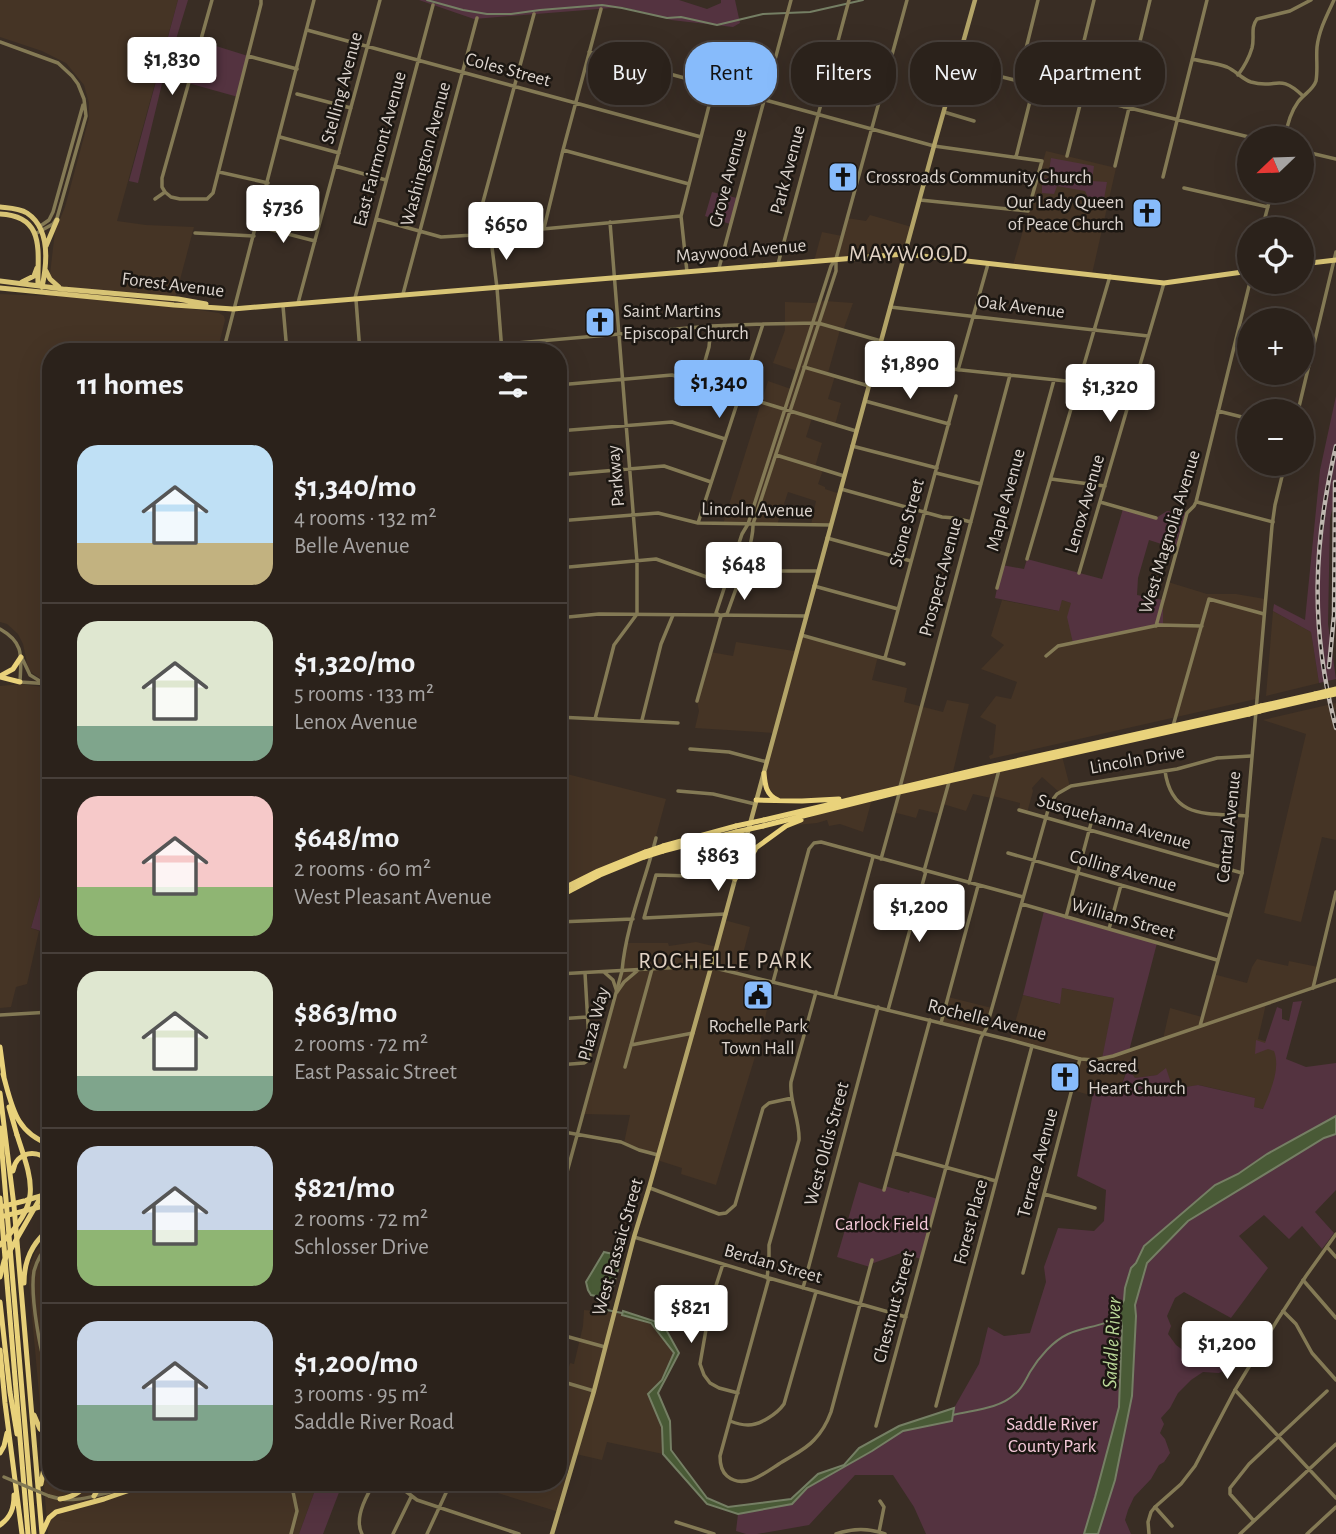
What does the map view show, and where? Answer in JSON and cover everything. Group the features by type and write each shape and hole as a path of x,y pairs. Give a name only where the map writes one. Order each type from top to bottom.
{"highway":[{"path":"0,678 13,669 21,657"},
{"path":"0,678 20,682"},
{"path":"567,888 598,871 645,854 736,829 839,807 900,790 1173,726 1336,692"},
{"path":"764,823 850,800 999,770 1249,711"},
{"path":"764,774 769,795 780,801"},
{"path":"756,802 850,800"},
{"path":"735,879 750,856 786,826 839,807"},
{"path":"744,846 753,850 758,848"},
{"path":"0,1047 9,1108 30,1174 30,1197 22,1218 0,1245"},
{"path":"4,1074 18,1121 31,1135 42,1140"},
{"path":"0,1093 24,1310 42,1534"},
{"path":"0,1128 17,1374 15,1431 20,1441 28,1534"},
{"path":"14,1206 13,1168 25,1154 42,1155"},
{"path":"36,1197 42,1192"},
{"path":"0,1276 9,1252 42,1195"},
{"path":"0,1207 42,1195"},
{"path":"0,1198 17,1374"},
{"path":"0,1217 42,1206"},
{"path":"24,1310 25,1269 35,1244 42,1237"},
{"path":"0,1302 5,1370"},
{"path":"0,1355 14,1405 34,1534"},
{"path":"0,1453 4,1447 14,1405"},
{"path":"32,1408 42,1430"},
{"path":"8,1430 22,1534"},
{"path":"39,1498 42,1473"},
{"path":"0,1525 12,1509 14,1474"},
{"path":"60,1499 79,1491"},
{"path":"94,1496 97,1491"},
{"path":"42,1534 49,1518 57,1512 127,1491"}],"main road":[{"path":"964,42 975,0"},
{"path":"801,635 946,105"},
{"path":"0,207 26,212 46,249"},
{"path":"0,214 19,218 37,231 42,267 54,284 63,289"},
{"path":"39,293 46,249 57,220"},
{"name":"Maywood Avenue","path":"233,309 905,254 1164,283 1237,273"},
{"path":"1314,263 1335,260"},
{"path":"19,283 30,279 42,267"},
{"name":"Forest Avenue","path":"0,281 178,299 233,309"},
{"name":"Forest Avenue","path":"0,288 233,309"},
{"name":"West Passaic Street","path":"567,1483 801,635"},
{"name":"West Passaic Street","path":"552,1534 565,1491"}],"street":[{"path":"212,0 162,178 165,192 175,199 207,199 214,193 261,0"},
{"path":"225,343 314,0"},
{"name":"Stelling Avenue","path":"298,305 380,0"},
{"name":"Grove Avenue","path":"777,52 791,0"},
{"path":"721,616 716,613 725,583 741,534 750,524 816,323 831,266 836,259 907,0"},
{"path":"1028,42 1038,0"},
{"path":"1084,42 1094,0"},
{"path":"1115,166 1150,0"},
{"path":"1163,177 1207,0"},
{"path":"1238,75 1252,49 1253,25 1257,19 1290,10 1311,0"},
{"path":"1288,126 1297,103 1312,89 1315,82 1319,35 1334,0"},
{"name":"Park Avenue","path":"778,264 848,1"},
{"name":"East Fairmont Avenue","path":"359,343 355,300 433,5"},
{"path":"592,42 601,9"},
{"path":"474,235 534,14"},
{"name":"Washington Avenue","path":"402,296 477,18"},
{"name":"Coles Street","path":"307,30 701,137"},
{"path":"0,42 58,63 78,84 83,99 86,116 57,220 37,231"},
{"path":"248,56 297,69"},
{"path":"544,228 588,56"},
{"path":"1193,59 1227,67 1256,83 1284,83 1293,86 1303,96"},
{"path":"297,94 351,108"},
{"path":"37,231 53,212 78,127 83,99"},
{"path":"777,102 934,146 1042,160 1028,211 920,200"},
{"path":"687,272 681,216 710,105"},
{"name":"Grove Avenue","path":"718,269 762,105"},
{"path":"1016,157 1029,105"},
{"path":"1067,156 1080,105"},
{"path":"1119,105 1237,134"},
{"path":"944,112 974,121"},
{"path":"280,137 339,153"},
{"path":"563,150 689,184"},
{"path":"1314,153 1336,159"},
{"path":"335,166 386,180"},
{"path":"219,172 268,183"},
{"path":"1184,188 1268,207"},
{"path":"155,199 165,192"},
{"path":"1265,217 1269,203"},
{"path":"376,219 441,236 681,216"},
{"name":"Parkway","path":"610,222 634,515 637,614"},
{"path":"257,226 315,241"},
{"path":"195,233 254,236"},
{"path":"491,239 501,343"},
{"path":"1301,399 1336,252"},
{"path":"958,370 988,262"},
{"path":"1027,559 1111,276"},
{"name":"Lenox Avenue","path":"1079,573 1164,283"},
{"name":"West Magnolia Avenue","path":"1156,626 1187,513 1196,502 1247,294"},
{"path":"283,306 286,343"},
{"name":"Oak Avenue","path":"890,307 1148,337"},
{"path":"513,343 711,326 816,323 881,341"},
{"path":"698,523 763,324"},
{"path":"698,383 709,347 711,326"},
{"path":"876,361 1133,388"},
{"path":"802,366 869,386"},
{"path":"567,384 672,375 856,431"},
{"name":"Prospect Avenue","path":"881,859 1010,375"},
{"name":"Maple Avenue","path":"997,588 1054,380"},
{"name":"Stone Street","path":"885,658 956,396"},
{"path":"865,401 949,424"},
{"path":"1218,411 1237,416"},
{"path":"567,430 672,422 725,439"},
{"path":"852,446 981,484"},
{"path":"773,454 844,476"},
{"path":"567,474 664,466 712,482"},
{"name":"Central Avenue","path":"1200,1026 1242,873 1273,522 1282,476"},
{"path":"1051,479 1105,486"},
{"path":"841,489 925,513 971,522"},
{"path":"1100,502 1156,518"},
{"path":"1196,502 1273,522"},
{"name":"Lincoln Avenue","path":"567,520 665,514 698,523 831,526"},
{"path":"721,616 727,614 744,564 752,538 750,524"},
{"path":"827,538 911,561"},
{"path":"567,567 656,559 733,586 738,581"},
{"path":"733,560 770,571 818,571"},
{"path":"814,586 898,610"},
{"path":"1173,726 1209,599 1264,614"},
{"path":"567,617 599,614 806,616"},
{"path":"595,719 614,645 637,614"},
{"path":"642,721 662,644 673,615"},
{"path":"696,701 721,616"},
{"path":"1046,656 1058,646 1156,626 1202,626"},
{"path":"0,629 15,639 19,647 20,682 42,684"},
{"path":"801,635 904,664"},
{"path":"21,657 30,675 42,681"},
{"path":"567,717 678,723"},
{"path":"690,749 729,752 767,762"},
{"name":"Lincoln Drive","path":"1022,904 1048,807 1053,798 1066,788 1165,771 1217,758 1251,756"},
{"path":"969,883 999,770"},
{"path":"1165,771 1169,790 1175,800 1184,807 1196,811 1247,816"},
{"path":"888,1010 949,781"},
{"path":"678,791 756,802"},
{"name":"Susquehanna Avenue","path":"1019,810 1242,873"},
{"path":"1066,917 1094,812"},
{"name":"Plaza Way","path":"567,1172 617,992 632,919 656,838"},
{"path":"773,982 809,849 814,843 821,842 1024,897"},
{"name":"Colling Avenue","path":"1008,853 1230,916"},
{"path":"835,996 873,857"},
{"path":"726,914 644,918 656,875 735,879"},
{"path":"1109,929 1121,885"},
{"path":"941,1023 978,886"},
{"path":"1313,988 1336,892"},
{"name":"William Street","path":"1022,904 1217,960"},
{"name":"Chestnut Street","path":"876,1426 1022,904"},
{"path":"567,922 632,919"},
{"name":"Rochelle Avenue","path":"567,974 711,967 1080,1059 1102,1059 1336,980"},
{"path":"625,1067 652,969"},
{"path":"617,992 627,978 640,970"},
{"path":"604,972 613,980 617,992"},
{"path":"567,1064 588,1062 590,1056 585,973"},
{"path":"816,992 791,1082 799,1140 769,1245 768,1278 720,1456 727,1476 739,1482 753,1479 806,1447 823,1428 831,1412 872,1260"},
{"name":"West Oldis Street","path":"803,1288 878,1007"},
{"path":"0,1015 42,1012"},
{"path":"567,1018 587,1017"},
{"path":"884,1190 930,1020"},
{"path":"631,1045 693,1033"},
{"name":"Forest Place","path":"936,1406 1032,1046"},
{"name":"Terrace Avenue","path":"1023,1273 1080,1059"},
{"path":"649,1188 719,1214 730,1211 763,1108 769,1103 792,1098"},
{"path":"567,1133 621,1142 658,1156"},
{"path":"894,1153 996,1181"},
{"path":"1044,1194 1096,1208"},
{"path":"1149,1534 1149,1517 1155,1507 1189,1475 1283,1311 1336,1234"},
{"name":"Berdan Street","path":"634,1237 906,1317"},
{"path":"1327,1247 1336,1257"},
{"path":"42,1253 34,1279 42,1351"},
{"path":"723,1264 711,1301 700,1364 710,1383 738,1393"},
{"path":"1303,1280 1336,1318"},
{"path":"730,1421 752,1425 776,1413 784,1404 816,1292"},
{"path":"1283,1311 1296,1324 1312,1353 1336,1380"},
{"path":"1197,1328 1257,1354"},
{"path":"567,1336 605,1347"},
{"path":"567,1383 594,1391"},
{"path":"1236,1390 1336,1498"},
{"path":"1254,1521 1230,1494 1230,1489 1249,1464 1327,1391"},
{"path":"1240,1534 1336,1444"},
{"path":"2,1476 60,1499 74,1500 113,1491"},
{"path":"291,1534 298,1511 292,1491"},
{"path":"360,1534 359,1518 370,1491"},
{"path":"405,1491 411,1497 519,1534"},
{"path":"427,1534 447,1491"},
{"path":"393,1534 411,1497"},
{"path":"879,1532 884,1507 880,1501"},
{"path":"1155,1507 1172,1526"},
{"path":"1307,1534 1336,1507"},
{"path":"676,1522 714,1534"},
{"path":"836,1534 858,1529 885,1534"}],"shaded area":[{"path":"0,0 178,0 117,221 194,227 173,306 219,313 225,320 219,343 42,343 42,678 28,668 18,634 7,624 0,622 0,294 45,296 55,231 65,207 89,118 89,103 84,85 66,63 42,51 0,37"},
{"path":"1046,151 1116,168 1092,274 1013,265"},
{"path":"870,215 912,227 904,254 814,261 822,232 842,236 847,218 866,221"},
{"path":"785,302 853,303 843,331 840,330 828,373 835,376 828,399 841,403 835,425 812,418 806,437 822,443 815,467 823,470 818,484 840,494 831,525 811,525 816,501 788,492 777,525 723,524 768,381 791,389 797,371 773,363 785,330"},
{"path":"1168,582 1207,594 1236,594 1265,599 1256,699 990,759 996,725 980,717 996,696 1011,699 1017,682 981,669 1004,645 991,636 1002,600 1058,611 1062,600 1071,603 1163,600"},
{"path":"1273,611 1311,632 1319,683 1266,696"},
{"path":"801,635 878,656 872,680 907,688 904,702 943,712 947,700 969,704 953,772 850,798 781,801 770,795 764,773 775,733 695,728 699,711 697,701 710,652 733,656 736,642 794,651"},
{"path":"21,684 42,687 42,889 31,928 39,931 27,984 16,987 11,1007 0,1008 0,686"},
{"path":"1336,703 1336,709 1332,711 1336,725 1336,840 1322,837 1301,922 1264,913 1306,734 1263,720"},
{"path":"1062,756 1070,787 1059,792 1042,777 1032,788 1027,813 1019,810 1020,803 973,794 966,811 943,804 940,814 919,809 916,818 893,812 899,792"},
{"path":"567,774 666,799 653,847 567,884"},
{"path":"872,799 863,832 840,824 829,826 827,820 786,826 839,807"},
{"path":"724,920 750,927 738,973 773,982 761,1037 716,1185 681,1174 682,1168 657,1160 658,1156 624,1143 630,1115 583,1114 622,971 627,943 668,943 669,946 696,942 717,947"},
{"path":"1257,959 1288,966 1289,961 1318,967 1313,988 1266,1004 1258,1039 1288,1048 1284,1066 1264,1109 1253,1107 1255,1098 1199,1085 1173,1089 1157,1075 1135,1078 1127,1069 1117,1097 1094,1093 1093,1096 1072,1090 1080,1059 1010,1040 1023,995 1059,1004 1062,988 1114,998 1103,1058 1163,1039 1170,1008 1202,1017 1213,974 1247,983"},
{"path":"948,997 992,1008 984,1033 941,1023"},
{"path":"1336,1116 1336,1134 1324,1138 1188,1221 1147,1263 1135,1305 1132,1396 1115,1480 1098,1534 1084,1534 1119,1407 1122,1326 1119,1310 1131,1268 1144,1246 1215,1185"},
{"path":"42,1244 42,1462 41,1416 29,1283 30,1266 35,1252"},
{"path":"604,1252 622,1256 610,1297 607,1298 591,1295 586,1282"},
{"path":"584,1310 614,1311 651,1323 674,1353 662,1380 648,1394 662,1427 663,1454 607,1442 602,1460 576,1454 567,1485 567,1374 570,1363 574,1364"},
{"path":"623,1311 663,1324 679,1353 658,1393 670,1421 671,1450 707,1498 728,1507 791,1499 818,1474 844,1465 859,1448 899,1426 954,1408 952,1421 903,1431 807,1488 792,1504 738,1514 707,1504 663,1454 662,1427 648,1394 662,1380 674,1353 651,1323 622,1315"},
{"path":"44,1491 315,1491 299,1534 48,1534"},
{"path":"491,1491 565,1491 559,1512"}],"green space":[{"path":"178,0 188,0 173,49 178,55 166,67 138,183 129,181"},
{"path":"419,0 679,0 707,9 721,3 721,0 735,0 740,23 733,27 671,20 623,7 474,19"},
{"path":"200,41 248,56 238,97 188,83"},
{"path":"1051,158 1094,166 1092,181 1107,182 1104,199 1088,197 1085,191 1057,186 1054,194 1042,193 1042,178 1048,178"},
{"path":"712,192 737,198 730,224 705,216"},
{"path":"1336,396 1336,493 1330,519 1328,624 1336,679 1319,683 1311,632 1273,611 1274,604 1305,620 1320,470"},
{"path":"1123,509 1156,518 1167,511 1187,513 1177,549 1149,540 1138,578 1137,595 1163,600 1163,625 1073,643 1067,617 1071,603 1062,600 1059,611 995,598 1002,565 1024,569 1027,559 1102,579"},
{"path":"42,889 42,931 31,928"},
{"path":"1044,911 1157,943 1129,1051 1102,1059 1114,998 1062,988 1060,1004 1023,995"},
{"name":"Saddle River County Park","path":"1302,1001 1286,1059 1306,1067 1336,1063 1336,1190 1315,1212 1334,1233 1322,1249 1302,1226 1289,1239 1264,1215 1239,1236 1268,1268 1231,1318 1184,1292 1175,1298 1167,1316 1171,1326 1168,1334 1176,1345 1202,1364 1221,1362 1226,1369 1219,1373 1203,1372 1191,1380 1178,1393 1161,1418 1164,1424 1160,1433 1170,1453 1134,1497 1125,1520 1131,1534 926,1534 914,1507 893,1475 855,1475 809,1525 757,1534 736,1531 738,1514 792,1504 807,1488 903,1431 951,1421 954,1408 979,1364 988,1327 1004,1336 1030,1333 1046,1282 1044,1267 1058,1228 1094,1231 1104,1221 1106,1190 1077,1176 1093,1093 1117,1097 1128,1068 1135,1078 1157,1075 1166,1068 1173,1089 1198,1085 1255,1098 1254,1107 1263,1109 1274,1080 1276,1058 1274,1051 1268,1049 1255,1054 1256,1040 1265,1043 1277,1007 1282,1009 1282,1019 1289,1021 1293,1002"},
{"name":"Carlock Field","path":"859,1182 884,1190 885,1186 938,1199 921,1259 901,1253 871,1264 870,1267 837,1257"},
{"path":"315,1491 340,1491 323,1534 299,1534"}],"waterway":[{"path":"427,0 487,14 602,5 717,25 763,14 810,12 863,0"},
{"path":"602,1309 622,1313"},
{"name":"Saddle River","path":"953,1415 994,1406 1009,1399 1057,1341 1074,1331 1108,1322 1119,1315"}],"railway":[{"path":"1336,446 1323,518 1318,587 1322,656 1336,728"},
{"path":"1329,667 1334,615 1335,482"}],"place":[{"name":"Crossroads Community Church","path":"843,177"},
{"name":"Our Lady Queen of Peace Church","path":"1147,213"},
{"name":"Saint Martins Episcopal Church","path":"600,322"},
{"name":"Rochelle Park Town Hall","path":"758,995"},
{"name":"Sacred Heart Church","path":"1065,1077"}],"district":[{"name":"MAYWOOD","path":"909,254"},
{"name":"ROCHELLE PARK","path":"726,961"}]}
